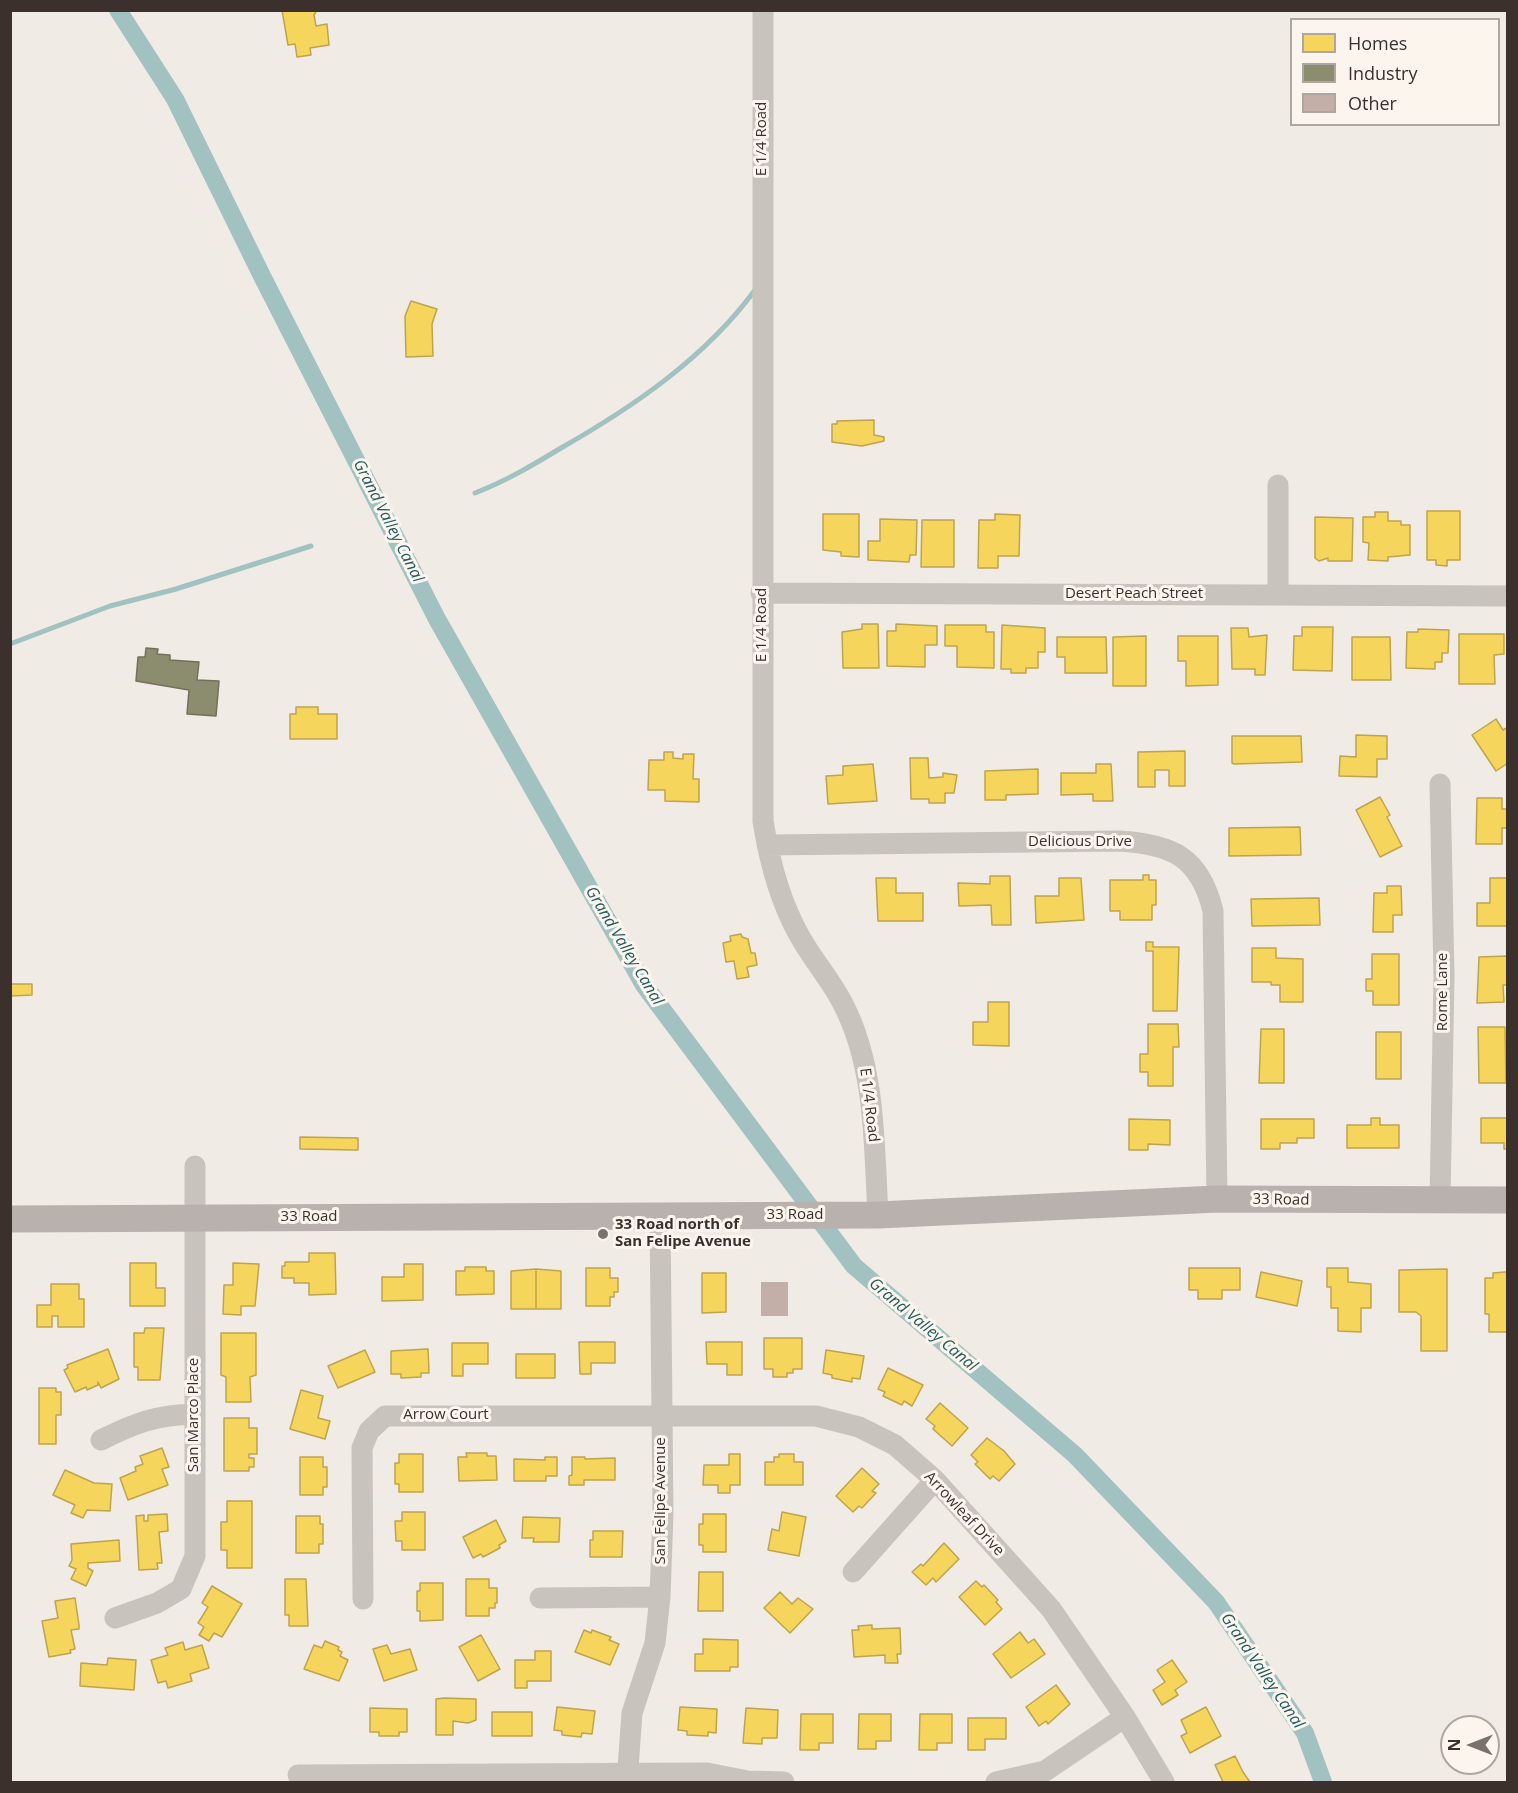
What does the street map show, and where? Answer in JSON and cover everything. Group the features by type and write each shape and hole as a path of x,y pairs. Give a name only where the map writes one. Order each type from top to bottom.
{"main road":[{"name":"33 Road","path":"10,1219 195,1216 878,1215 1069,1204 1217,1199 1508,1200"}],"street":[{"name":"E 1/4 Road","path":"763,10 763,821 766,845 798,934 844,1005 862,1052 873,1124 878,1215"},
{"path":"1278,485 1278,595"},
{"name":"Desert Peach Street","path":"762,593 1508,596"},
{"name":"Rome Lane","path":"1440,784 1444,975 1440,1201"},
{"name":"Delicious Drive","path":"766,845 1119,841 1161,846 1181,856 1194,867 1203,880 1213,911 1217,1199"},
{"name":"San Marco Place","path":"115,1618 157,1603 181,1588 195,1556 195,1166"},
{"name":"San Felipe Avenue","path":"627,1777 632,1713 655,1643 660,1598 662,1416 660,1216"},
{"path":"101,1440 142,1420 169,1414 194,1414"},
{"name":"Arrow Court","path":"363,1599 362,1448 369,1431 385,1416 662,1416"},
{"name":"Arrowleaf Drive","path":"662,1416 816,1416 859,1427 895,1445 934,1480 1051,1609 1125,1717 1164,1782"},
{"path":"854,1572 934,1480"},
{"path":"540,1598 660,1598"},
{"path":"996,1782 1045,1771 1125,1717"},
{"path":"298,1775 627,1777 707,1773 748,1781 784,1782"}],"building: Homes":[{"path":"282,10 317,10 314,15 316,26 327,24 329,45 310,48 311,55 297,57 295,44 288,45"},
{"path":"411,301 437,309 432,324 433,356 406,357 405,316"},
{"path":"874,420 874,435 884,437 884,441 862,446 832,442 832,424 837,424 837,421"},
{"path":"1427,511 1460,511 1460,560 1447,560 1447,566 1436,565 1436,560 1427,560"},
{"path":"1375,512 1388,512 1388,521 1401,521 1401,525 1410,525 1410,555 1388,557 1388,561 1368,560 1369,543 1363,542 1363,517 1375,517"},
{"path":"823,514 859,514 859,557 841,556 841,552 823,550"},
{"path":"995,514 1020,515 1019,556 998,556 998,568 978,568 979,520 995,520"},
{"path":"1315,517 1353,518 1352,561 1328,561 1328,558 1319,561 1315,558"},
{"path":"880,519 917,520 916,555 910,555 909,562 868,560 868,541 880,541"},
{"path":"922,520 954,520 954,567 921,567"},
{"path":"862,624 878,624 879,668 843,668 842,632 862,629"},
{"path":"896,624 937,626 937,645 925,645 925,667 887,666 887,631 896,631"},
{"path":"945,625 986,625 986,632 994,632 994,668 957,667 957,646 945,646"},
{"path":"1002,625 1045,628 1045,652 1038,652 1038,668 1026,668 1026,673 1011,673 1011,669 1001,669"},
{"path":"1302,627 1333,627 1332,671 1293,670 1294,636 1302,636"},
{"path":"1231,628 1248,628 1249,637 1267,635 1265,675 1255,675 1255,669 1232,669"},
{"path":"1418,629 1449,630 1448,653 1442,653 1442,662 1435,662 1435,669 1406,668 1407,632 1418,632"},
{"path":"1459,634 1504,634 1504,654 1494,655 1495,684 1459,684"},
{"path":"1146,636 1146,686 1113,686 1113,637"},
{"path":"1178,636 1218,636 1218,685 1186,686 1186,661 1178,661"},
{"path":"1057,637 1106,637 1107,673 1065,673 1065,657 1057,657"},
{"path":"1352,637 1390,637 1391,680 1352,680"},
{"path":"296,707 318,707 318,714 337,714 337,739 290,739 290,714 296,714"},
{"path":"1496,719 1503,730 1508,727 1508,763 1496,771 1472,735"},
{"path":"1356,735 1387,736 1387,759 1377,759 1377,777 1339,776 1340,756 1356,757"},
{"path":"1232,736 1301,736 1302,762 1234,764 1232,763"},
{"path":"1185,751 1185,786 1169,786 1169,770 1155,770 1155,787 1138,787 1138,752"},
{"path":"664,752 673,752 673,758 683,759 683,754 694,754 693,779 699,779 699,802 665,801 665,790 648,790 649,760 664,760"},
{"path":"910,758 928,758 929,778 943,777 943,773 957,775 954,793 945,793 945,803 929,803 929,799 911,799"},
{"path":"873,764 877,801 828,804 826,776 843,775 843,766"},
{"path":"1096,764 1111,764 1113,801 1093,801 1093,794 1061,795 1061,773 1096,773"},
{"path":"1038,769 1038,794 1006,795 1006,800 985,800 985,771"},
{"path":"1380,797 1390,815 1387,817 1402,846 1380,857 1356,810"},
{"path":"1477,798 1502,798 1502,809 1508,809 1508,828 1502,828 1502,844 1476,844"},
{"path":"1300,827 1301,855 1229,856 1229,828"},
{"path":"1143,875 1149,875 1149,880 1156,880 1156,905 1152,905 1152,920 1120,920 1120,911 1110,911 1110,880 1143,880"},
{"path":"990,876 1010,876 1011,925 992,925 991,905 959,906 958,883 990,884"},
{"path":"876,878 896,878 896,893 923,893 923,921 878,921"},
{"path":"1059,878 1081,878 1084,920 1036,923 1035,896 1059,896"},
{"path":"1490,878 1508,878 1508,926 1477,926 1477,903 1490,903"},
{"path":"1387,886 1401,886 1402,915 1393,915 1393,932 1373,932 1374,893 1387,893"},
{"path":"1319,898 1320,925 1252,926 1251,899"},
{"path":"741,934 742,937 748,939 751,953 755,953 757,965 747,967 749,977 737,979 734,961 726,962 723,943 731,941 730,936"},
{"path":"1146,942 1153,942 1153,947 1179,947 1177,1011 1153,1011 1153,951 1146,951"},
{"path":"1252,948 1276,948 1276,958 1303,959 1303,1002 1280,1002 1280,985 1271,985 1271,982 1252,982"},
{"path":"1372,954 1399,954 1399,1005 1373,1005 1373,991 1366,991 1366,979 1372,979"},
{"path":"1508,956 1508,985 1503,985 1504,1002 1477,1003 1479,957"},
{"path":"10,984 32,984 32,995 10,996"},
{"path":"988,1002 1009,1002 1009,1046 973,1045 973,1022 988,1022"},
{"path":"1148,1024 1178,1024 1179,1047 1173,1047 1173,1086 1148,1086 1148,1072 1140,1072 1140,1054 1148,1054"},
{"path":"1478,1027 1505,1027 1506,1083 1479,1083"},
{"path":"1261,1029 1284,1029 1284,1083 1259,1083"},
{"path":"1376,1032 1401,1032 1401,1079 1376,1079"},
{"path":"1371,1118 1380,1118 1380,1125 1399,1125 1399,1148 1347,1148 1347,1125 1371,1125"},
{"path":"1481,1118 1508,1118 1508,1149 1504,1149 1504,1143 1481,1143"},
{"path":"1129,1119 1170,1120 1170,1145 1148,1144 1148,1150 1129,1150"},
{"path":"1261,1119 1314,1119 1314,1138 1297,1138 1297,1143 1280,1143 1280,1149 1261,1149"},
{"path":"300,1137 358,1138 358,1150 300,1149"},
{"path":"309,1253 335,1253 336,1294 309,1295 309,1283 294,1283 294,1278 282,1278 282,1266 285,1266 285,1262 309,1262"},
{"path":"130,1263 156,1263 156,1288 165,1288 165,1306 130,1306"},
{"path":"233,1263 259,1264 255,1306 241,1306 241,1315 223,1314 224,1285 233,1285"},
{"path":"404,1264 423,1264 423,1300 382,1301 382,1277 404,1277"},
{"path":"465,1267 486,1267 486,1271 494,1271 494,1294 456,1295 456,1271 465,1271"},
{"path":"586,1268 610,1268 610,1278 618,1278 618,1292 614,1292 614,1297 610,1297 610,1306 586,1306"},
{"path":"1189,1268 1240,1268 1240,1290 1222,1290 1222,1299 1198,1299 1198,1290 1189,1290"},
{"path":"1327,1268 1348,1268 1348,1282 1371,1284 1371,1308 1361,1308 1361,1332 1338,1331 1338,1308 1331,1308 1331,1287 1327,1287"},
{"path":"536,1269 536,1309 511,1309 511,1271"},
{"path":"536,1269 561,1271 561,1309 536,1309"},
{"path":"1447,1269 1447,1351 1421,1351 1421,1316 1416,1312 1399,1312 1399,1270"},
{"path":"1261,1272 1302,1281 1297,1306 1256,1297"},
{"path":"1508,1272 1508,1332 1489,1332 1489,1314 1485,1314 1485,1278 1493,1278 1493,1273"},
{"path":"702,1273 726,1273 726,1312 702,1313"},
{"path":"51,1284 79,1284 79,1299 84,1299 84,1327 58,1327 58,1316 52,1316 52,1327 37,1327 37,1305 51,1305"},
{"path":"145,1328 164,1328 160,1380 138,1380 138,1367 134,1367 134,1333 144,1333"},
{"path":"221,1333 256,1333 256,1375 250,1377 251,1402 226,1402 226,1377 221,1375"},
{"path":"764,1338 802,1338 802,1369 793,1369 793,1373 787,1373 787,1377 773,1377 773,1369 764,1369"},
{"path":"579,1342 615,1342 615,1363 591,1363 591,1374 580,1374"},
{"path":"706,1342 742,1342 742,1375 727,1375 727,1364 707,1364"},
{"path":"452,1343 488,1343 488,1364 463,1364 463,1376 452,1376"},
{"path":"108,1349 119,1379 101,1388 98,1382 98,1385 87,1390 86,1387 75,1392 64,1370 68,1368 67,1365"},
{"path":"428,1349 429,1373 421,1373 421,1377 401,1378 401,1374 391,1374 391,1351"},
{"path":"365,1350 375,1372 338,1388 328,1366"},
{"path":"826,1350 864,1356 860,1379 852,1378 852,1382 832,1378 832,1375 823,1373"},
{"path":"516,1354 555,1354 555,1378 516,1378"},
{"path":"888,1368 923,1385 912,1406 904,1401 902,1405 883,1396 885,1392 878,1389"},
{"path":"39,1388 56,1388 56,1392 61,1392 61,1415 56,1415 56,1444 39,1444"},
{"path":"301,1390 323,1396 318,1418 330,1421 325,1439 290,1429"},
{"path":"940,1403 968,1428 952,1446 933,1429 935,1426 926,1419"},
{"path":"224,1418 249,1418 249,1428 257,1428 257,1454 249,1454 249,1458 254,1458 254,1467 249,1467 249,1471 224,1471"},
{"path":"987,1438 1004,1451 1015,1464 999,1481 993,1476 990,1479 975,1464 978,1462 971,1455"},
{"path":"162,1448 169,1467 162,1469 168,1485 128,1500 120,1478 136,1471 135,1467 143,1464 140,1456"},
{"path":"466,1453 487,1453 487,1456 496,1456 497,1480 459,1481 458,1457 467,1457"},
{"path":"399,1454 423,1454 423,1492 399,1492 399,1484 395,1484 395,1463 399,1463"},
{"path":"729,1454 740,1454 740,1485 730,1485 730,1493 718,1493 718,1485 703,1485 704,1465 729,1465"},
{"path":"779,1454 794,1454 794,1462 803,1462 803,1485 765,1485 765,1462 774,1462 774,1457 779,1457"},
{"path":"300,1457 323,1457 323,1467 327,1467 327,1487 323,1487 323,1495 300,1495"},
{"path":"545,1457 557,1457 557,1476 546,1476 546,1481 514,1481 514,1459 545,1460"},
{"path":"572,1457 615,1458 615,1480 584,1480 584,1485 569,1485 569,1476 572,1475"},
{"path":"862,1468 879,1484 872,1491 876,1493 862,1508 859,1506 853,1512 836,1496"},
{"path":"65,1470 94,1483 112,1484 110,1511 87,1510 83,1518 71,1513 75,1505 53,1495"},
{"path":"227,1501 252,1501 252,1568 227,1568 227,1550 221,1550 221,1522 227,1522"},
{"path":"402,1512 425,1512 425,1550 402,1550 402,1541 396,1541 395,1521 402,1521"},
{"path":"782,1512 806,1517 799,1556 768,1550 772,1529 779,1531"},
{"path":"167,1514 168,1531 159,1532 162,1563 157,1563 158,1569 139,1570 136,1516 144,1515 144,1521 148,1521 148,1515"},
{"path":"703,1514 726,1514 726,1552 703,1552 703,1545 699,1545 699,1524 703,1524"},
{"path":"296,1516 320,1516 320,1524 323,1524 323,1544 319,1544 319,1553 296,1553"},
{"path":"523,1517 560,1518 559,1542 533,1542 534,1538 522,1538"},
{"path":"496,1520 506,1541 499,1545 500,1548 483,1557 481,1554 473,1558 463,1537"},
{"path":"593,1531 623,1531 622,1557 590,1557 590,1540 593,1540"},
{"path":"119,1540 120,1561 88,1563 88,1568 93,1571 86,1586 71,1579 76,1569 69,1566 72,1560 71,1544"},
{"path":"944,1543 959,1559 936,1582 933,1578 926,1585 912,1572 921,1564 923,1566"},
{"path":"699,1572 723,1572 723,1611 698,1611"},
{"path":"285,1579 306,1579 308,1626 289,1626 289,1615 285,1615"},
{"path":"466,1579 489,1579 489,1588 497,1588 497,1603 495,1603 495,1608 489,1608 489,1616 466,1616"},
{"path":"976,1581 982,1587 984,1585 998,1600 996,1602 1002,1609 985,1625 959,1597"},
{"path":"420,1583 443,1583 443,1620 420,1621 420,1611 417,1611 417,1591 420,1591"},
{"path":"212,1586 242,1604 222,1637 214,1633 209,1641 199,1635 204,1627 198,1623 208,1607 202,1603"},
{"path":"780,1592 792,1604 798,1598 813,1609 790,1633 764,1608"},
{"path":"75,1598 79,1629 71,1630 75,1649 70,1650 71,1653 49,1657 42,1621 58,1618 55,1601"},
{"path":"872,1625 872,1629 900,1628 901,1654 897,1654 898,1663 885,1663 885,1655 854,1657 852,1630 859,1630 858,1626"},
{"path":"584,1630 591,1633 592,1630 611,1637 609,1640 619,1644 610,1665 575,1652"},
{"path":"1020,1632 1028,1643 1034,1639 1045,1654 1011,1678 993,1654"},
{"path":"481,1635 500,1669 478,1681 459,1647"},
{"path":"703,1639 738,1640 738,1667 730,1667 730,1671 695,1671 695,1654 703,1654"},
{"path":"325,1641 339,1647 338,1650 342,1652 340,1656 348,1660 339,1681 304,1669 314,1645 322,1648"},
{"path":"183,1642 185,1650 202,1645 209,1668 190,1674 192,1681 168,1688 166,1681 158,1683 151,1660 168,1655 165,1648"},
{"path":"387,1645 391,1654 410,1649 417,1670 384,1681 373,1649"},
{"path":"535,1651 551,1651 551,1681 527,1681 527,1688 515,1688 515,1660 535,1660"},
{"path":"108,1658 136,1660 134,1690 80,1686 81,1663 107,1665"},
{"path":"1172,1660 1187,1682 1175,1690 1178,1695 1162,1705 1153,1690 1165,1682 1157,1670"},
{"path":"1056,1685 1070,1704 1048,1724 1046,1721 1039,1726 1026,1707"},
{"path":"436,1699 476,1699 476,1720 468,1723 453,1721 453,1735 436,1735"},
{"path":"557,1707 595,1711 592,1734 582,1733 581,1737 562,1735 562,1731 554,1730"},
{"path":"680,1707 717,1709 716,1733 708,1732 708,1736 687,1735 687,1731 678,1730"},
{"path":"1206,1707 1221,1736 1190,1753 1181,1736 1187,1733 1181,1720"},
{"path":"370,1708 407,1709 407,1732 399,1732 399,1736 379,1736 379,1732 370,1732"},
{"path":"746,1708 778,1710 777,1738 762,1738 762,1744 743,1743"},
{"path":"492,1712 532,1712 532,1736 492,1736"},
{"path":"801,1714 833,1714 833,1743 819,1743 819,1750 800,1750"},
{"path":"859,1714 891,1714 891,1741 876,1741 876,1749 858,1749"},
{"path":"920,1714 952,1714 952,1743 937,1743 937,1750 919,1750"},
{"path":"968,1718 1006,1718 1006,1739 985,1739 985,1750 968,1750"},
{"path":"1235,1756 1250,1782 1223,1782 1215,1765"}],"building: Industry":[{"path":"146,648 158,649 157,654 170,655 170,660 199,662 197,680 219,681 216,716 187,714 189,690 136,681 138,657 145,657"}],"building: Other":[{"path":"761,1282 788,1282 788,1316 761,1316"}],"waterway":[{"name":"Grand Valley Canal","path":"118,10 175,99 263,278 437,619 644,985 854,1266 1075,1455 1216,1602 1305,1733 1323,1782"},
{"path":"475,493 530,467 641,398 714,338 755,290"},
{"path":"10,644 110,606 176,589 311,546"}],"place":[{"name":"33 Road north of San Felipe Avenue","path":"603,1234"}]}
